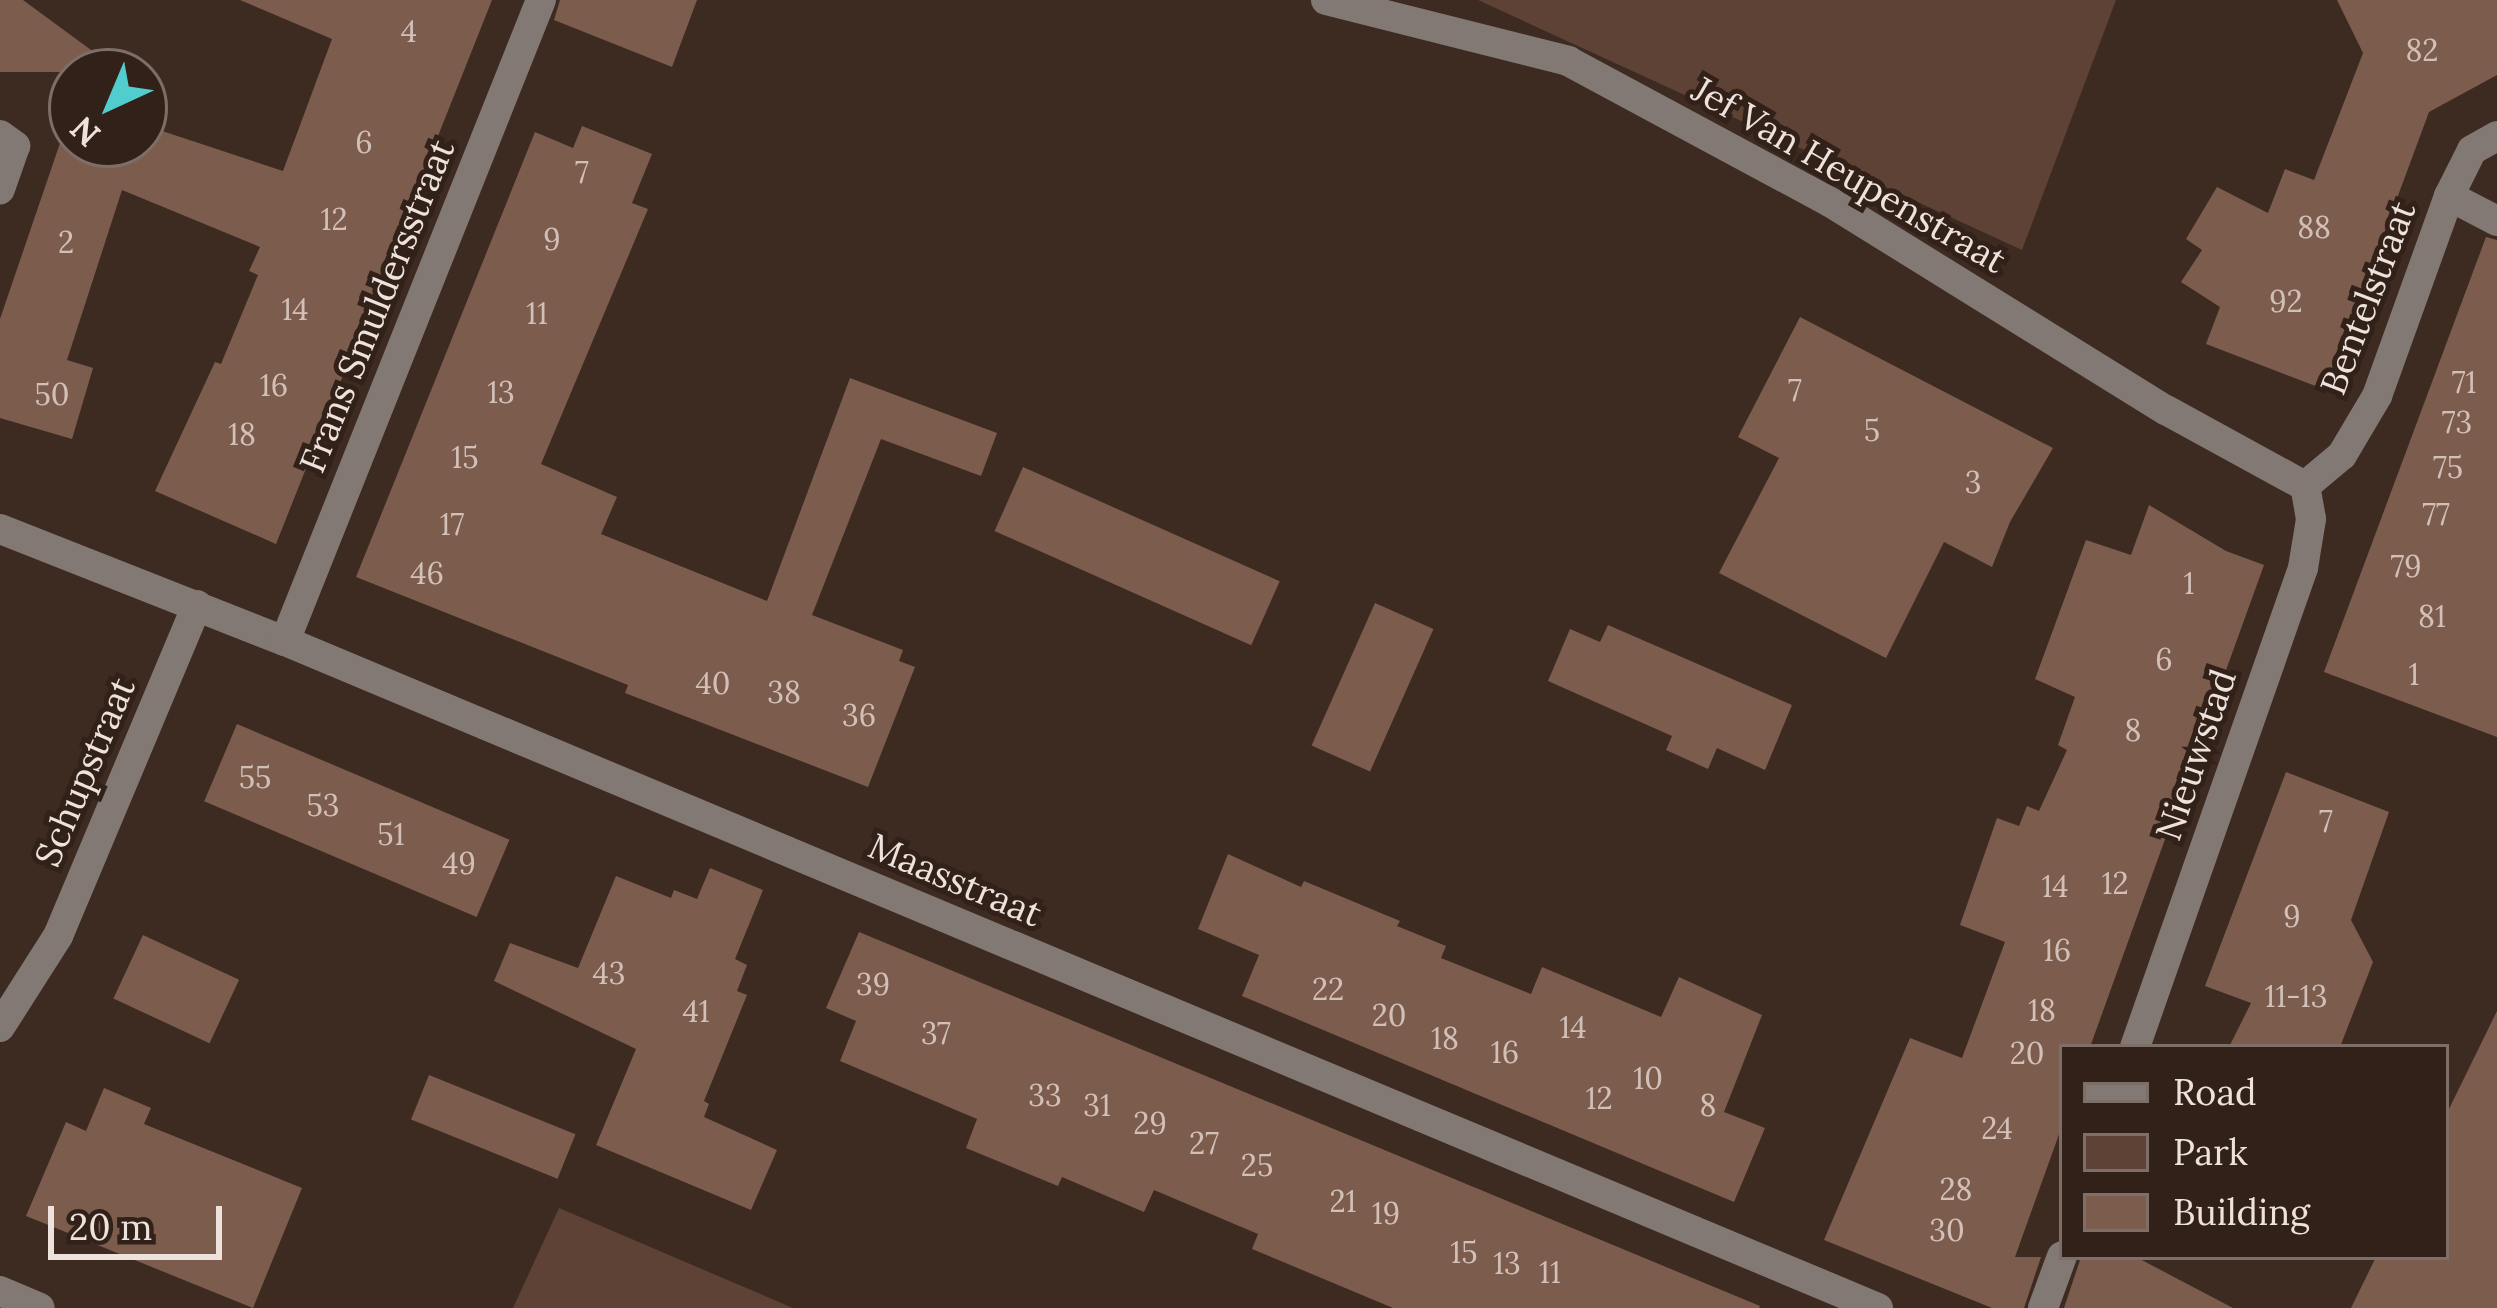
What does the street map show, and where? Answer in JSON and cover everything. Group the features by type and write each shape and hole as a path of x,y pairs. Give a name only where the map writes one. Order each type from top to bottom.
{"street":[{"name":"Frans Smuldersstraat","path":"285,641 541,0"},
{"name":"Jef Van Heupenstraat","path":"1326,0 1568,61 1830,202 2166,410 2305,486"},
{"path":"0,135 15,146 0,189"},
{"name":"Bentelstraat","path":"2305,486 2342,454 2377,396 2449,196 2472,150 2497,136"},
{"path":"2449,196 2497,221"},
{"name":"Nieuwstad","path":"2136,1044 2303,568 2311,519 2305,486"},
{"name":"Maasstraat","path":"0,529 285,641 1878,1308"},
{"name":"Schupstraat","path":"0,1027 58,936 197,605"},
{"path":"2043,1308 2061,1260"},
{"path":"0,1291 40,1308"}],"green space":[{"path":"1478,0 2116,0 2022,250"},
{"path":"559,1208 793,1308 513,1308"}],"building":[{"path":"0,0 23,0 88,48 48,48 48,72 0,72"},
{"path":"240,0 492,0 276,544 155,491 215,362 221,364 258,275 249,271 260,247 122,190 67,360 93,368 72,439 0,418 0,319 52,168 168,168 168,133 283,171 332,39"},
{"path":"560,0 697,0 672,67 554,20"},
{"path":"2337,0 2497,0 2497,75 2429,112 2326,390 2206,344 2220,307 2181,282 2202,250 2186,239 2217,187 2268,213 2285,169 2314,180 2363,53"},
{"path":"582,126 652,154 632,203 648,209 541,464 617,497 601,534 767,601 850,378 997,433 981,476 881,439 812,615 903,650 899,661 915,667 868,787 625,693 628,685 356,577 535,132 573,148"},
{"path":"2486,237 2497,240 2497,737 2324,672"},
{"path":"1800,317 2053,448 2010,522 1992,567 1944,542 1886,658 1719,573 1779,458 1738,437"},
{"path":"1023,467 1280,581 1251,645 995,531"},
{"path":"2149,505 2226,551 2264,565 2091,1044 2059,1044 2059,1134 2015,1257 2041,1257 2024,1308 1992,1308 1824,1240 1910,1038 1962,1058 2005,942 1960,925 1997,818 2019,826 2027,806 2039,811 2067,750 2058,745 2075,697 2035,679 2086,540 2131,555"},
{"path":"1375,603 1433,629 1370,772 1312,746"},
{"path":"1608,625 1792,705 1765,770 1717,748 1708,769 1666,750 1672,736 1548,681 1570,629 1600,642"},
{"path":"237,724 509,840 477,917 204,801"},
{"path":"2286,772 2389,812 2351,920 2373,962 2341,1044 2230,1044 2251,1003 2205,986"},
{"path":"1228,854 1301,887 1304,881 1400,921 1397,926 1446,946 1441,958 1531,994 1542,967 1661,1017 1679,977 1762,1015 1724,1112 1765,1128 1734,1202 1242,996 1259,955 1198,929"},
{"path":"710,868 763,890 735,959 747,965 737,991 747,995 704,1101 709,1104 704,1117 777,1150 751,1210 596,1145 636,1049 494,981 510,943 578,968 616,876 671,898 674,890 697,899"},
{"path":"859,932 1760,1306 1393,1308 1252,1249 1258,1234 1154,1190 1144,1212 1062,1177 1058,1186 966,1148 977,1119 840,1061 856,1021 826,1008"},
{"path":"143,935 239,980 209,1043 113,998"},
{"path":"2497,1011 2497,1308 2351,1308 2375,1260 2449,1260 2449,1109"},
{"path":"429,1075 575,1134 558,1179 411,1120"},
{"path":"104,1088 151,1108 144,1124 302,1188 253,1308 26,1216 66,1122 86,1131"},
{"path":"2080,1260 2142,1260 2233,1308 2064,1308"}]}
